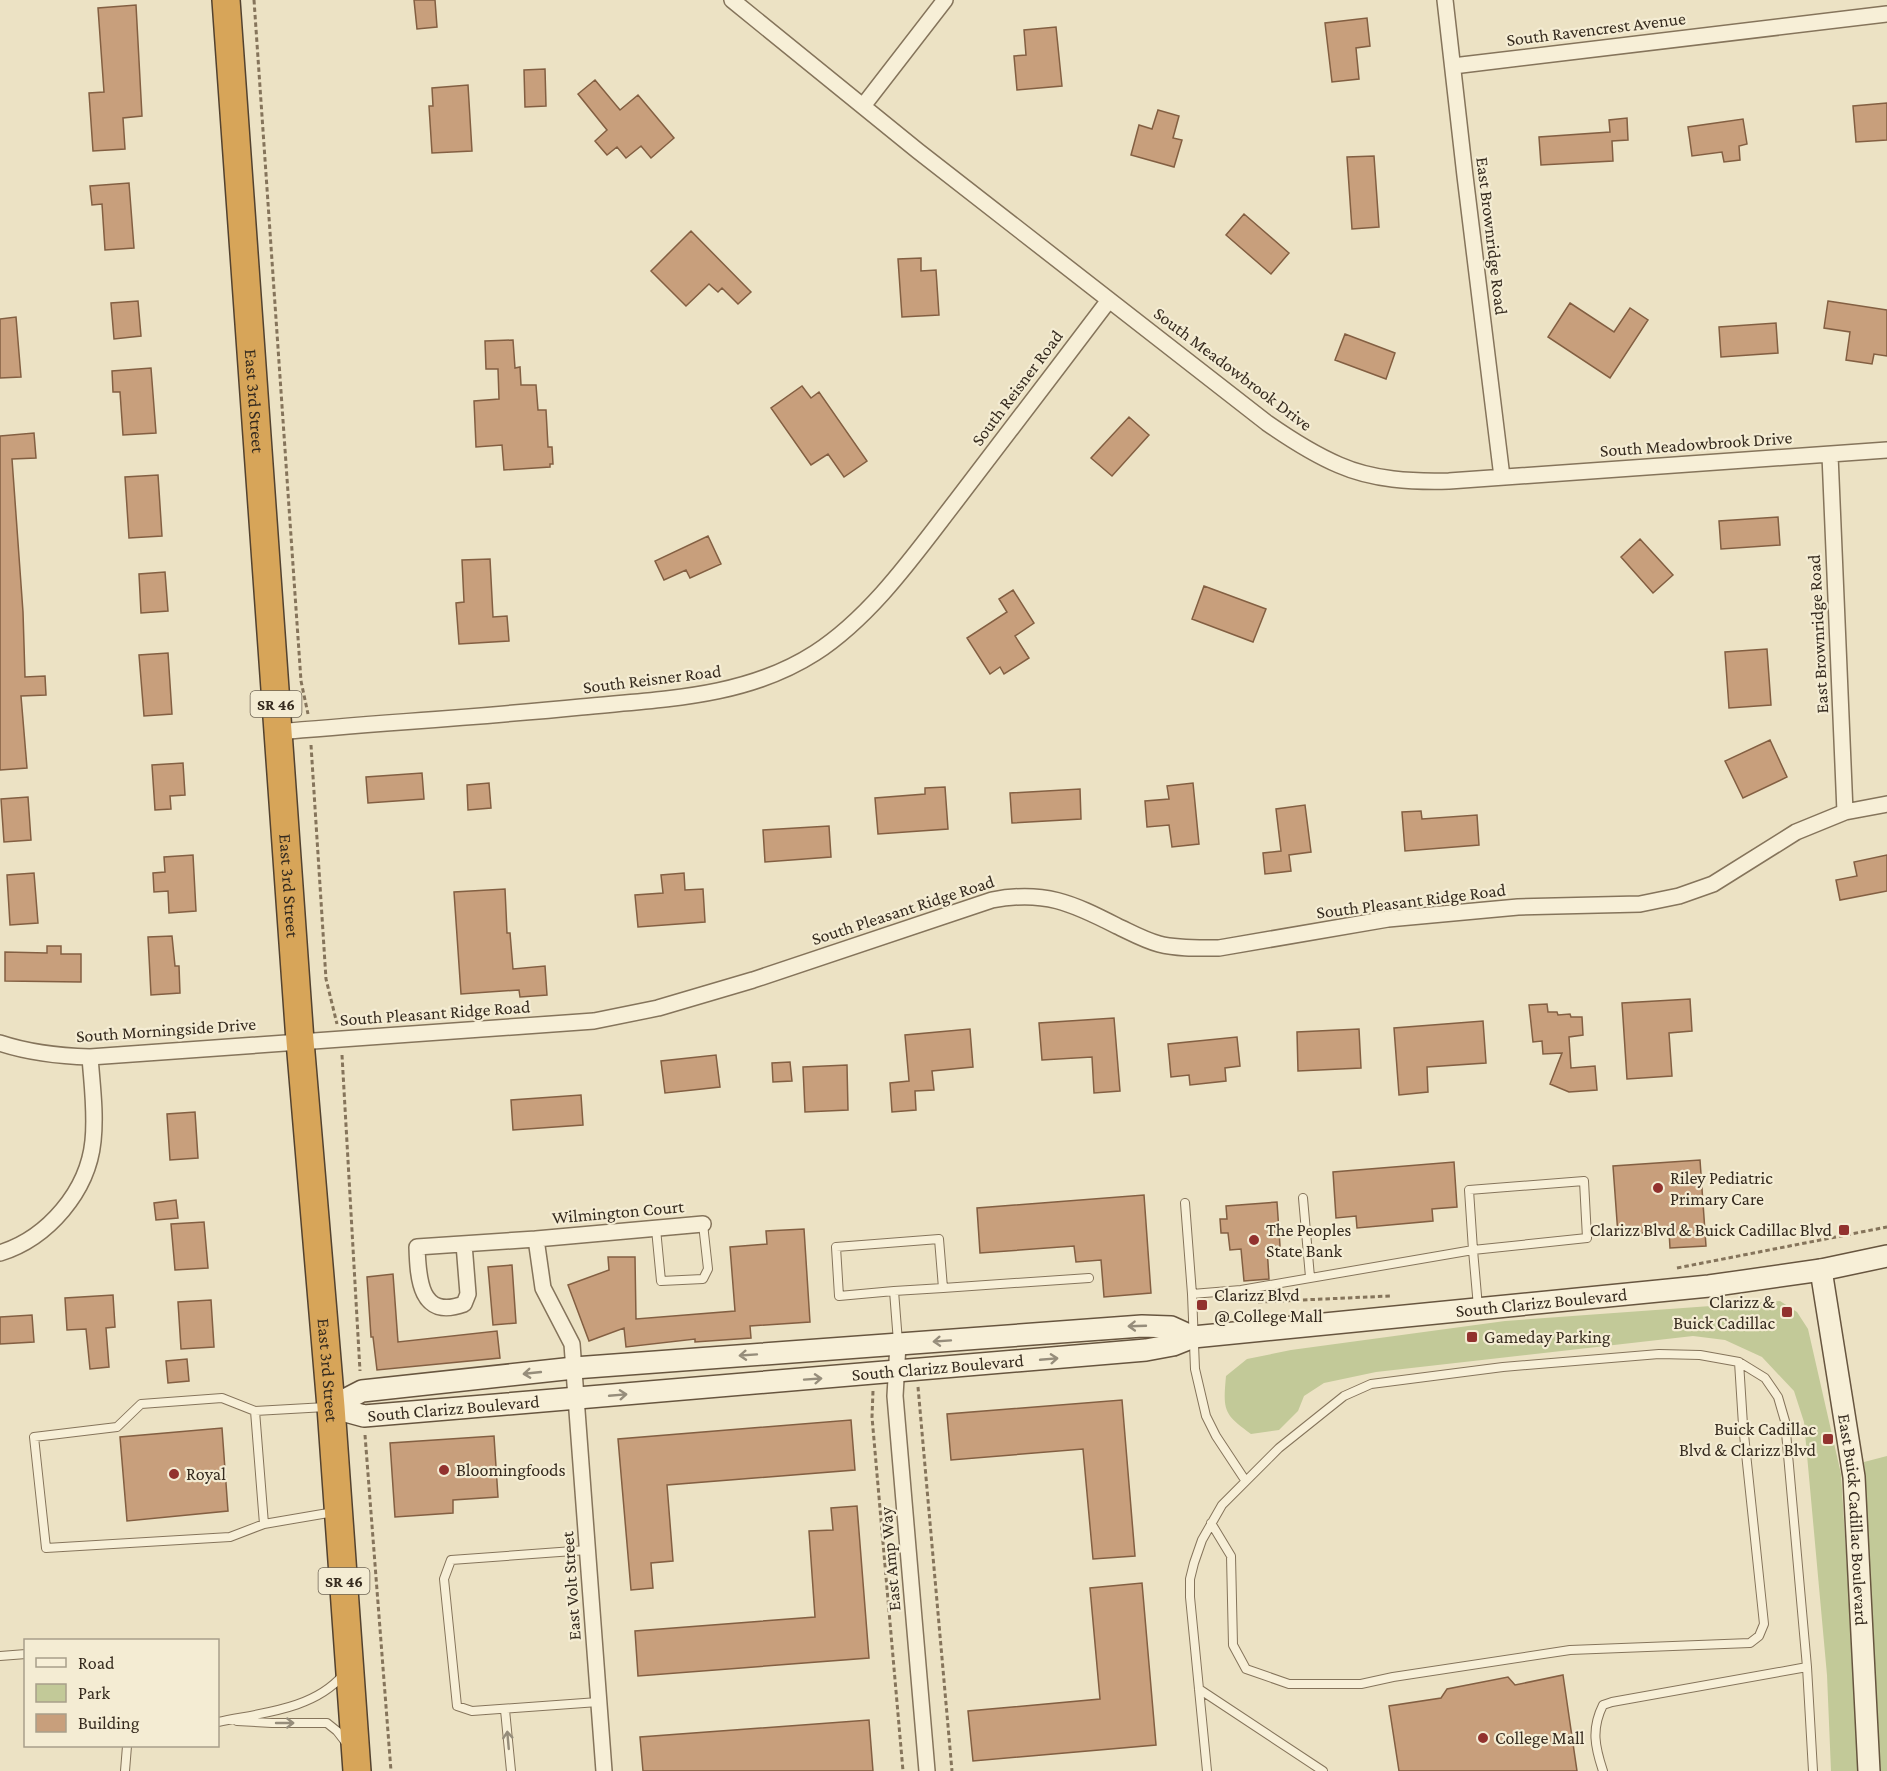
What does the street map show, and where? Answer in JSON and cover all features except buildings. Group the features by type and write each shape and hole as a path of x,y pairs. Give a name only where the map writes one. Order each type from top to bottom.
{"highway":[{"name":"East 3rd Street","path":"226,0 300,1041 331,1407 357,1763"}],"street":[{"name":"South Meadowbrook Drive","path":"732,0 863,106 1267,423 1341,467 1408,481 1449,482 1887,450"},
{"path":"863,106 945,0"},
{"name":"East Brownridge Road","path":"1445,0 1502,477"},
{"name":"South Ravencrest Avenue","path":"1453,66 1887,14"},
{"name":"South Reisner Road","path":"278,732 680,698 742,686 787,669 816,653 842,634 892,583 1109,300"},
{"name":"East Brownridge Road","path":"1830,455 1845,812"},
{"name":"South Pleasant Ridge Road","path":"300,1041 594,1021 658,1008 753,980 970,907 1008,897 1028,896 1063,902 1077,906 1160,944 1199,948 1219,948 1388,920 1452,912 1518,907 1641,904 1679,896 1713,884 1796,832 1845,812 1887,804"},
{"name":"South Morningside Drive","path":"0,1042 40,1053 90,1057 300,1041"},
{"path":"0,1253 15,1248 45,1229 73,1195 89,1163 94,1120 90,1057"},
{"name":"Wilmington Court","path":"464,1244 468,1294 464,1304 452,1308 432,1305 422,1288 417,1267 417,1247 703,1224"},
{"name":"Wilmington Court","path":"536,1239 543,1288 572,1344 576,1399"},
{"name":"South Clarizz Boulevard","path":"331,1407 364,1416 1146,1350 1173,1345 1193,1337 1709,1286 1821,1270 1887,1256"},
{"name":"East Buick Cadillac Boulevard","path":"1821,1270 1854,1477 1869,1771"},
{"name":"South Clarizz Boulevard","path":"331,1407 362,1391 574,1368 1142,1326 1171,1327 1193,1337"},
{"name":"East Amp Way","path":"898,1344 895,1396 927,1771"},
{"name":"East Volt Street","path":"576,1399 604,1771"}],"lane":[{"path":"1192,1294 1241,1290 1473,1250 1587,1238 1584,1181 1469,1190 1473,1250 1479,1309"},
{"path":"1304,1198 1310,1278"},
{"path":"1185,1203 1196,1376 1206,1416 1216,1436 1245,1480"},
{"path":"656,1228 661,1281 703,1279 708,1269 703,1224"},
{"path":"943,1288 939,1239 836,1247 839,1296 1089,1278"},
{"path":"894,1292 898,1344"},
{"path":"1207,1771 1190,1579 1202,1540 1222,1504 1279,1448 1344,1396 1371,1384 1503,1368 1659,1354 1700,1355 1739,1362 1765,1378 1778,1397 1785,1421 1807,1667 1813,1771"},
{"path":"1211,1523 1231,1556 1233,1644 1246,1669 1289,1684 1361,1684 1570,1650 1750,1643 1759,1636 1764,1624 1743,1425 1739,1362"},
{"path":"331,1407 255,1411 222,1398 141,1404 117,1427 34,1437 46,1548 230,1537 264,1524 339,1511"},
{"path":"255,1411 264,1524"},
{"path":"587,1550 451,1560 444,1579 457,1706 472,1711 598,1702"},
{"path":"0,1656 24,1654"},
{"path":"222,1721 313,1699 342,1677 349,1661"},
{"path":"1604,1771 1596,1740 1597,1718 1603,1705 1807,1667"},
{"path":"1199,1689 1323,1771"},
{"path":"505,1710 511,1771"},
{"path":"222,1721 327,1723 337,1731 357,1763"},
{"path":"125,1771 126,1748"}],"path":[{"path":"254,0 301,681 310,729 326,979 341,1038 360,1375"},
{"path":"918,1385 952,1771"},
{"path":"873,1389 873,1429 903,1771"},
{"path":"366,1442 391,1771"}],"green space":[{"path":"1780,1301 1797,1312 1808,1329 1841,1474 1860,1771 1831,1771 1827,1675 1804,1422 1794,1391 1762,1357 1725,1340 1693,1336 1376,1372 1324,1383 1304,1396 1298,1411 1279,1430 1251,1434 1230,1416 1225,1404 1226,1376 1247,1359 1291,1350 1505,1321"},
{"path":"1887,1456 1887,1771 1880,1771 1864,1462"}],"place":[{"name":"Riley Pediatric Primary Care","path":"1658,1188"},
{"name":"Clarizz Blvd & Buick Cadillac Blvd","path":"1844,1230"},
{"name":"The Peoples State Bank","path":"1254,1240"},
{"name":"Clarizz Blvd @ College Mall","path":"1202,1305"},
{"name":"Clarizz & Buick Cadillac","path":"1787,1312"},
{"name":"Gameday Parking","path":"1472,1337"},
{"name":"Buick Cadillac Blvd & Clarizz Blvd","path":"1828,1439"},
{"name":"Bloomingfoods","path":"444,1470"},
{"name":"Royal","path":"174,1474"},
{"name":"College Mall","path":"1483,1738"}]}
